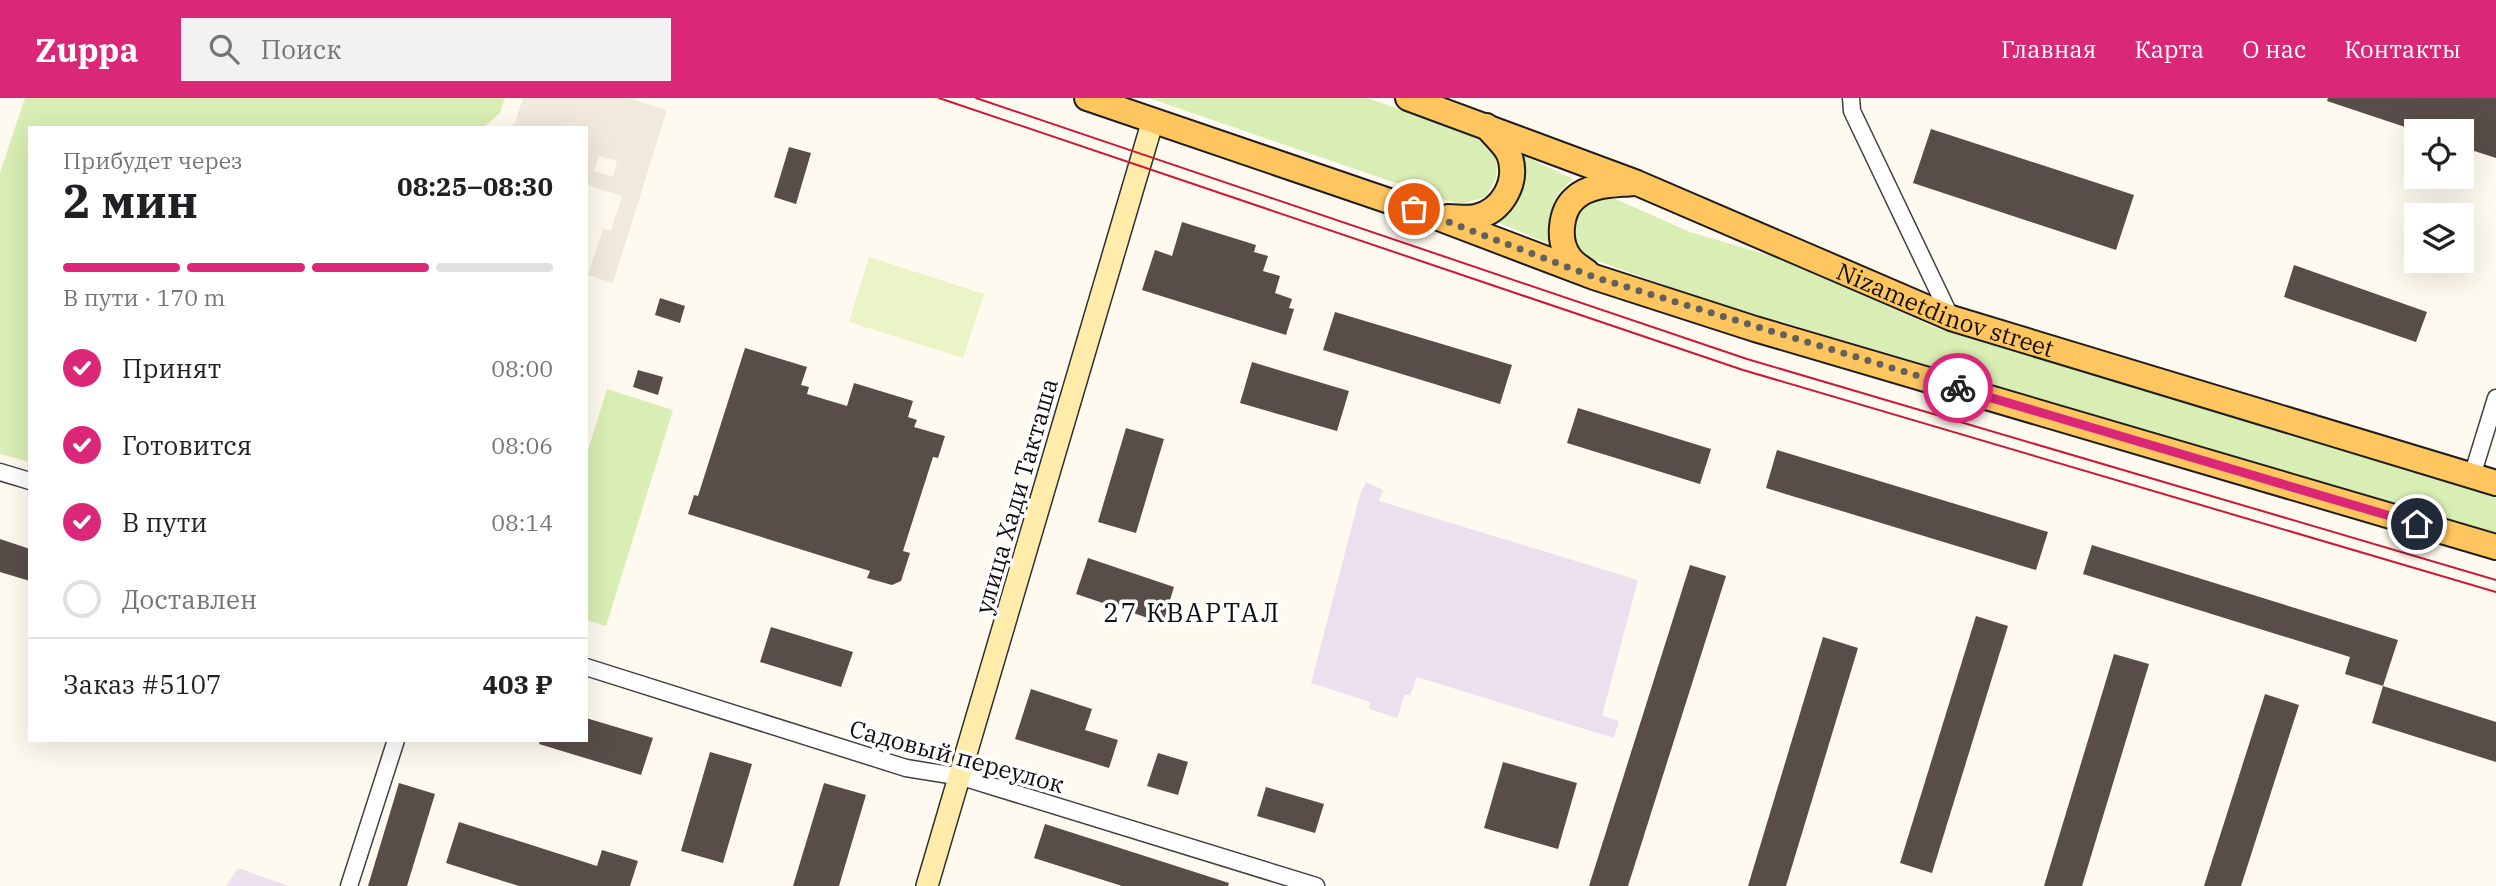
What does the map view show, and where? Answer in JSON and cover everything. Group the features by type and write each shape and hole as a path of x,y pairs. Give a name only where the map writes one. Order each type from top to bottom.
{"main road":[{"path":"1087,98 1436,217 1528,255 1755,329 2496,547"},
{"name":"Nizametdinov street","path":"1408,98 1637,183 1951,318 2496,483"},
{"name":"улица Хади Такташа","path":"927,886 1153,120"},
{"path":"1436,217 1475,218 1494,209 1507,195 1512,175 1510,155 1484,124"},
{"path":"1594,277 1569,257 1562,236 1563,214 1576,197 1597,186 1637,183"}],"street":[{"path":"1851,98 1852,111 1951,318"},
{"path":"2472,476 2496,398"},
{"path":"0,472 28,480"},
{"name":"Садовый переулок","path":"588,668 906,768 961,777 1316,886"},
{"path":"349,886 395,742"}],"shaded area":[{"path":"523,98 628,98 667,110 613,283 588,275 603,229 611,230 622,196 588,186 588,126 512,126","holes":["599,156 617,161 613,177 594,171"]},
{"path":"1366,482 1383,490 1379,501 1638,580 1602,716 1619,721 1614,738 1417,677 1410,695 1405,694 1397,718 1369,709 1370,702 1311,683 1360,495"},
{"path":"238,868 289,886 226,886"}],"green space":[{"path":"25,98 505,98 500,113 485,126 28,126 28,461 0,454 0,173"},
{"path":"1149,98 1367,98 1480,137 1495,156 1496,178 1486,197 1461,204"},
{"path":"1521,154 1573,179 1559,193 1551,208 1548,224 1550,244 1492,220"},
{"path":"1611,197 1690,232 1775,257 1939,329 2496,495 2496,534 1701,298 1581,255 1575,233 1578,214 1587,201"},
{"path":"869,257 984,294 963,358 849,322"},
{"path":"607,389 673,410 606,626 588,621 588,451"}],"building":[{"path":"2328,98 2496,98 2496,158 2474,151 2474,119 2404,119 2404,127 2327,101"},
{"path":"1931,129 2134,195 2116,250 1913,183"},
{"path":"789,147 811,153 796,204 774,197"},
{"path":"1182,222 1256,245 1254,252 1268,256 1263,271 1280,276 1275,293 1292,299 1289,308 1294,309 1286,335 1142,290 1155,250 1172,256"},
{"path":"2294,265 2427,312 2416,342 2284,297"},
{"path":"660,298 685,306 680,323 655,315"},
{"path":"1335,312 1512,365 1500,404 1323,350"},
{"path":"745,348 807,367 801,385 809,387 807,394 847,406 854,383 913,401 908,417 917,420 914,427 945,436 938,458 933,457 903,551 910,553 901,581 892,585 867,578 870,571 688,514 694,495 698,496"},
{"path":"1252,362 1349,391 1337,431 1240,403"},
{"path":"638,370 663,377 658,395 633,387"},
{"path":"1578,408 1711,449 1700,484 1567,443"},
{"path":"1126,428 1164,439 1136,533 1098,522"},
{"path":"1777,450 2048,532 2036,570 1766,488"},
{"path":"0,539 28,548 28,580 0,572"},
{"path":"2092,545 2398,640 2383,686 2345,674 2350,657 2083,574"},
{"path":"1088,558 1174,587 1163,623 1076,594"},
{"path":"1690,565 1726,576 1628,886 1589,886"},
{"path":"1976,616 2008,626 1932,873 1900,863"},
{"path":"771,627 853,652 841,687 760,662"},
{"path":"1823,637 1858,648 1786,886 1748,886"},
{"path":"2114,654 2149,664 2082,886 2044,886"},
{"path":"2383,686 2496,722 2496,762 2372,723"},
{"path":"1031,689 1092,709 1085,730 1118,740 1109,768 1015,739"},
{"path":"2265,694 2299,705 2241,886 2204,886"},
{"path":"588,719 653,738 641,775 539,744 588,742"},
{"path":"710,752 752,764 723,863 681,851"},
{"path":"1158,753 1188,762 1178,795 1147,786"},
{"path":"1503,762 1577,783 1558,849 1484,828"},
{"path":"399,783 435,794 407,886 368,886"},
{"path":"824,783 866,795 839,886 793,886"},
{"path":"1266,787 1324,804 1315,833 1257,816"},
{"path":"459,822 597,866 602,850 638,861 630,886 519,886 446,863"},
{"path":"1045,824 1229,883 1228,886 1122,886 1034,858"}],"tram line":[{"path":"939,98 1743,370 2496,592"},
{"path":"976,98 1747,359 2496,580"}],"way so far":[{"path":"1414,209 1528,255 1594,277 1755,329 1958,388"}],"district":[{"name":"27 КВАРТАЛ","path":"1192,612"}],"route":[{"path":"1958,388 2417,524"}]}
